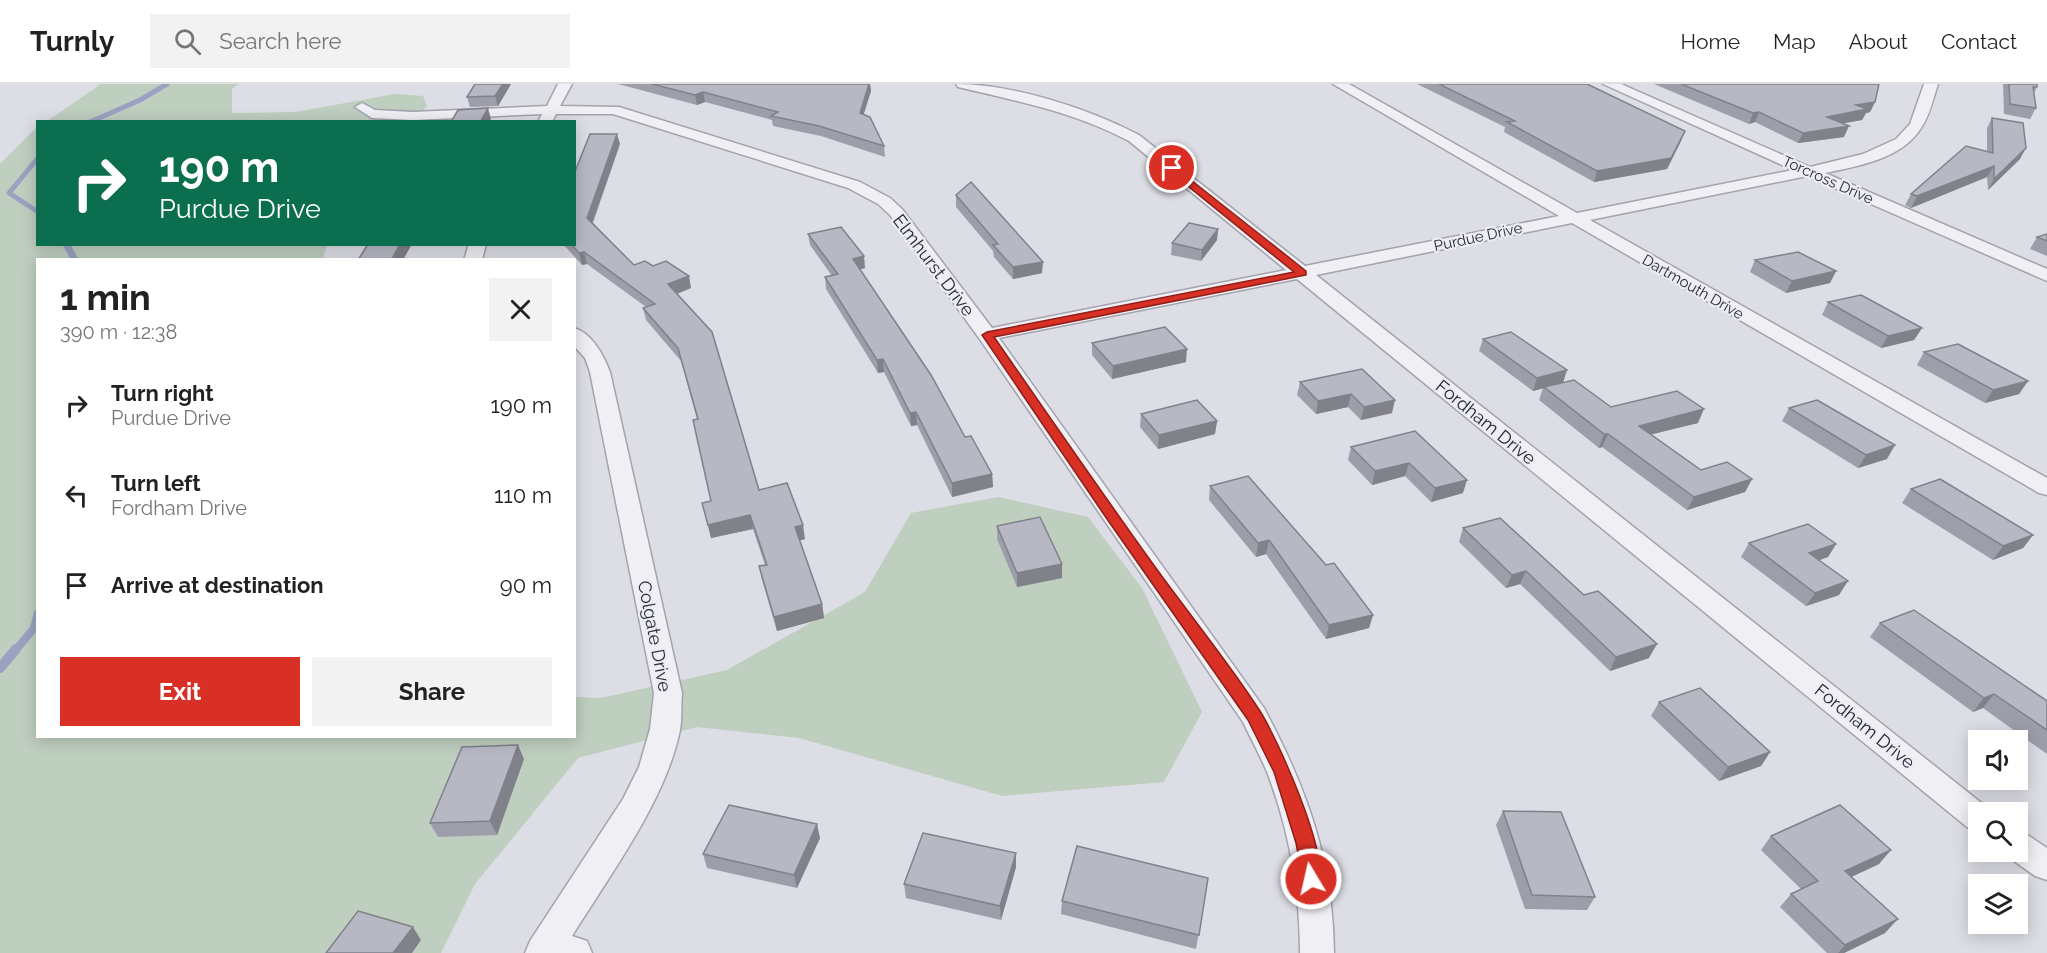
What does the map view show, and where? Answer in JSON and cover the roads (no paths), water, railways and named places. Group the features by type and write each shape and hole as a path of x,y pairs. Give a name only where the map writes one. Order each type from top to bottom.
{"street":[{"path":"548,116 565,84"},
{"name":"Fordham Drive","path":"963,84 1074,111 1117,127 1134,138 1968,810"},
{"name":"Dartmouth Drive","path":"1340,84 2047,488"},
{"name":"Torcross Drive","path":"1610,84 2047,276"},
{"name":"Purdue Drive","path":"987,335 1870,157 1902,140 1915,128 1931,84"},
{"name":"Elmhurst Drive","path":"362,107 372,114 413,116 548,116 600,109 633,115 832,177 870,192 896,212 987,335 1254,716 1282,772 1305,843 1317,914 1317,953"},
{"name":"Colgate Drive","path":"554,950 634,808 654,767 665,729 668,693 600,372 594,356 576,336"},
{"path":"2028,853 2047,866"}],"waterway":[{"path":"95,120 140,100 167,84"},
{"path":"36,160 9,193 36,211"},
{"path":"67,246 74,258"},
{"path":"15,651 34,628 36,620"},
{"path":"0,668 16,649"}]}
